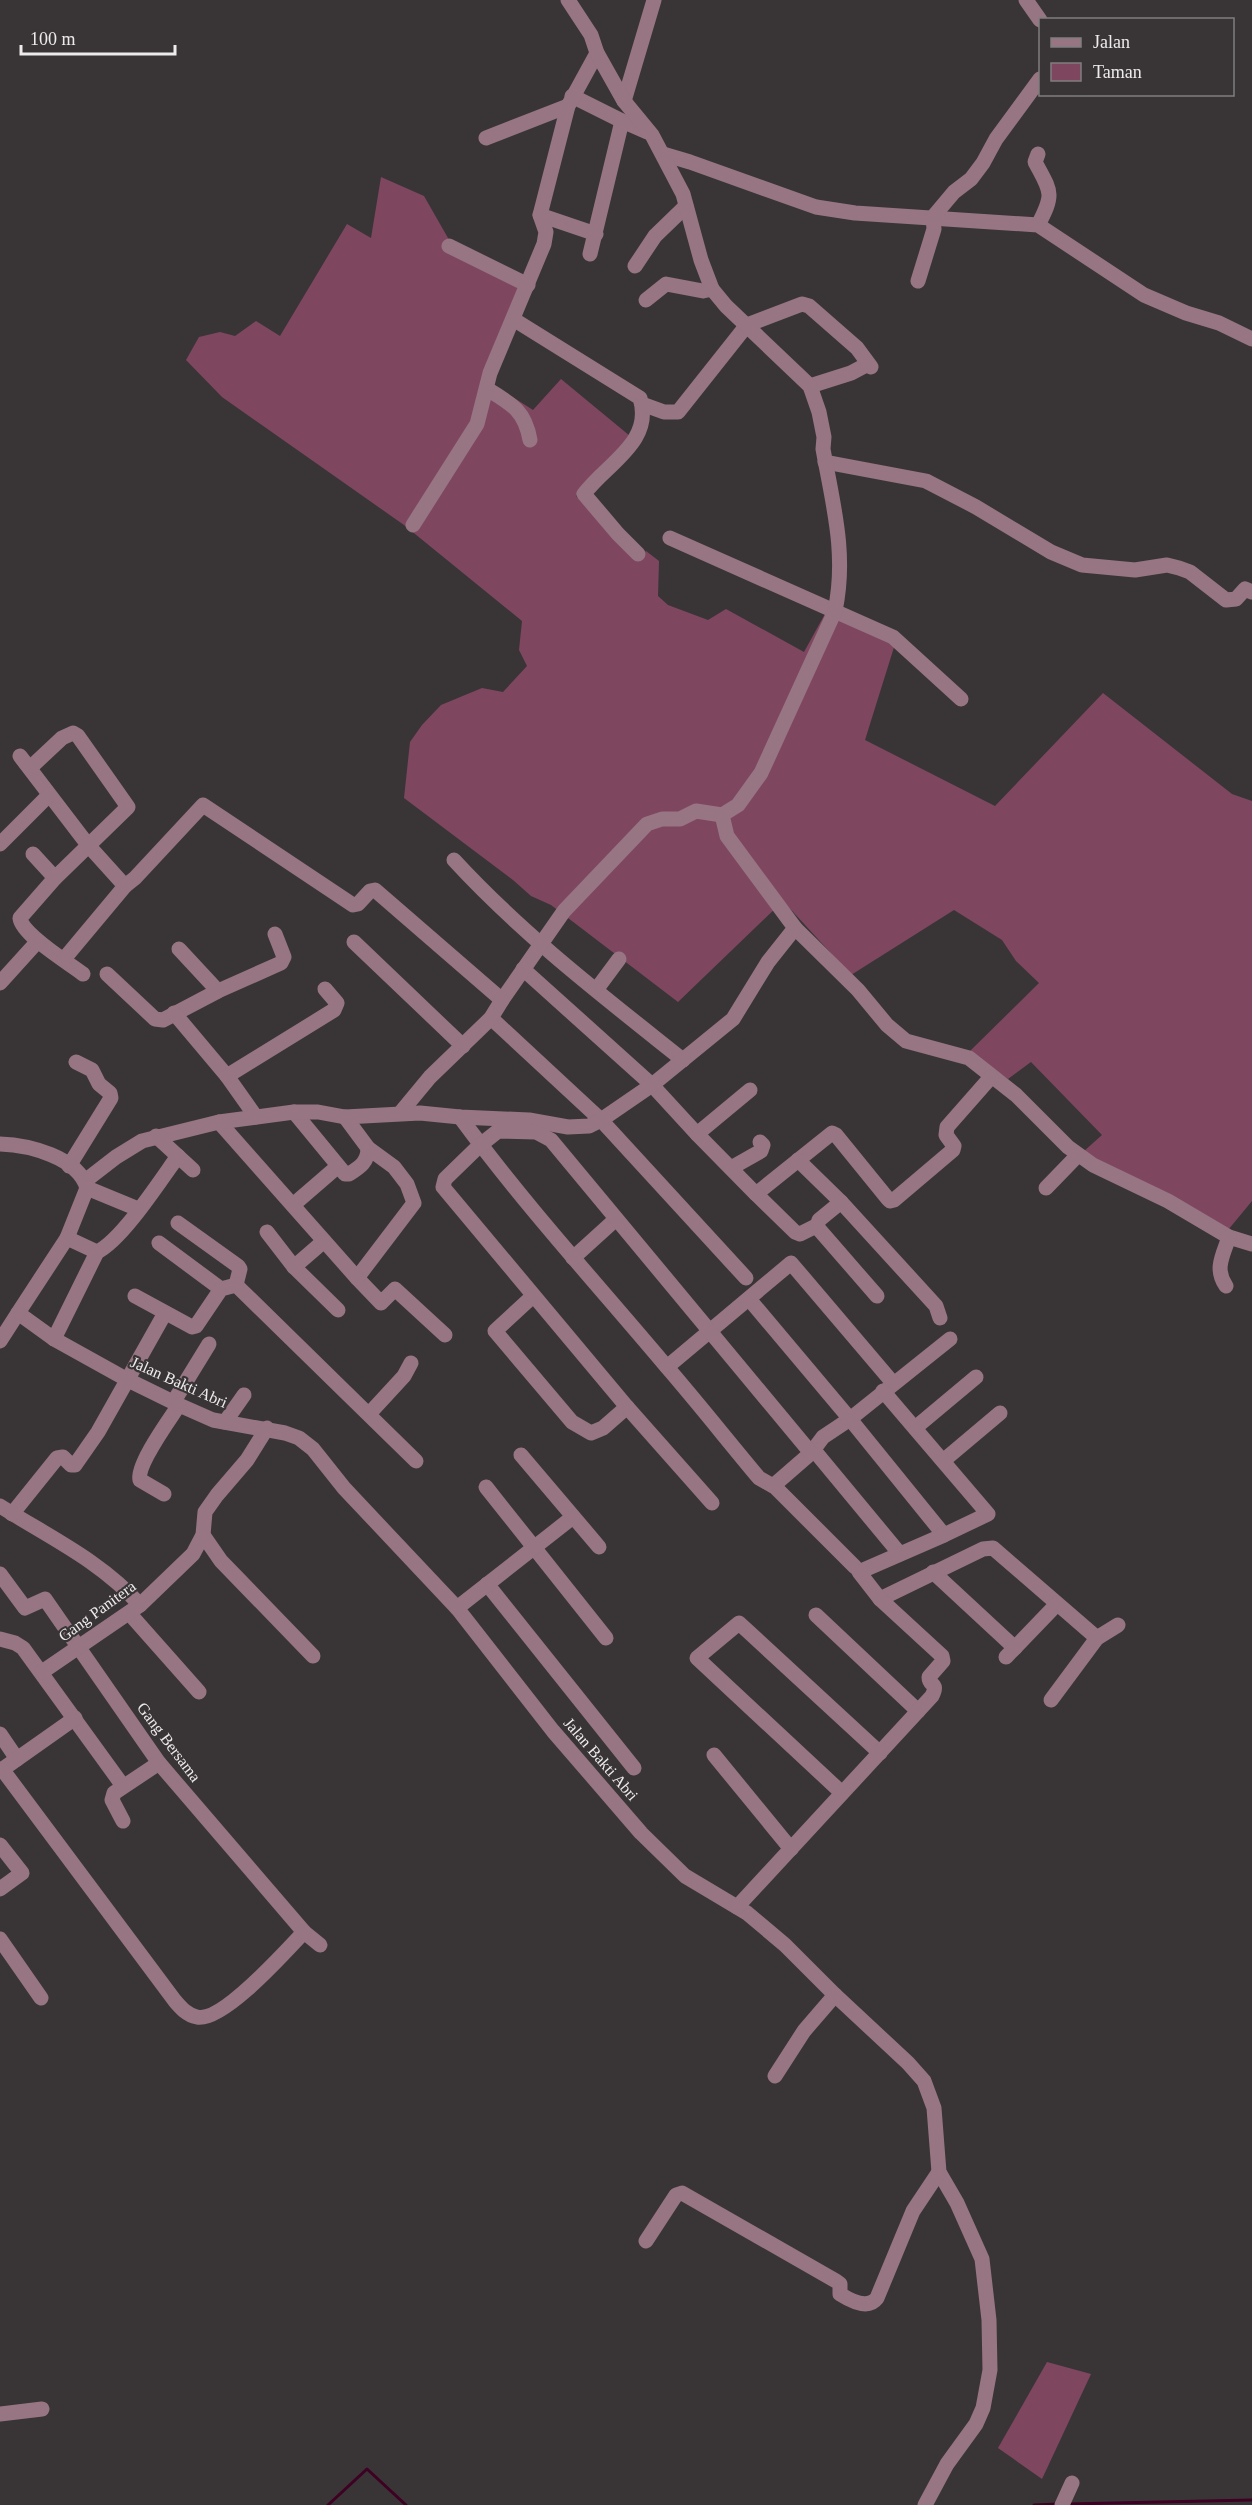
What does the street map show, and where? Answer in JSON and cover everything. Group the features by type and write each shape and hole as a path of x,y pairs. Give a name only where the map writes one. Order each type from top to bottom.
{"street":[{"path":"400,1112 430,1077 491,1018 540,943 570,904 647,824 662,819 680,819 696,812 722,815 738,806 761,772 835,611 838,596 839,530 825,462 819,412 810,386 726,306 712,289 700,260 683,194 652,135 624,101 597,52 591,35 568,0"},
{"path":"624,101 654,0"},
{"path":"1026,0 1040,18"},
{"path":"413,525 477,424 490,373 544,244 546,232 540,215 570,101 581,85 597,52"},
{"path":"918,281 934,230 933,217 954,192 971,179 996,139 1039,82"},
{"path":"486,138 570,101 652,135"},
{"path":"590,254 622,121"},
{"path":"663,154 816,207 855,213 1038,225 1144,295 1186,313 1220,323 1252,339"},
{"path":"1038,154 1035,162 1050,190 1047,207 1038,225"},
{"path":"635,266 655,236 686,206"},
{"path":"540,215 596,234"},
{"path":"448,246 528,285"},
{"path":"646,300 666,284 703,291 712,289"},
{"path":"642,404 664,412 678,412 747,325 802,304 809,306 857,348 870,365 810,386"},
{"path":"513,319 640,398 641,422 634,441 584,494 638,554"},
{"path":"487,389 518,411 527,423 530,440"},
{"path":"825,462 926,481 976,507 1051,552 1082,565 1135,570 1167,565 1190,572 1226,600 1236,599 1245,589 1252,592"},
{"path":"670,538 893,637 961,699"},
{"path":"30,768 67,734 73,734 78,736 128,807 88,845 20,918 20,923 38,941 83,974"},
{"path":"20,756 88,845 125,886"},
{"path":"0,844 49,795"},
{"path":"64,959 125,886 203,805 208,806 353,905 358,904 370,891 375,890 502,1000"},
{"path":"722,815 727,836 795,928 858,990 896,1034 906,1041 964,1055 1016,1095 1068,1148 1078,1155 1229,1237 1252,1244"},
{"path":"33,854 56,878"},
{"path":"454,860 490,899 540,943 682,1060"},
{"path":"0,1341 67,1238 86,1185 130,1148 156,1136 219,1122 294,1112 318,1112 345,1117 376,1116 400,1112 460,1118 519,1119 578,1128 602,1120 652,1084 733,1019 768,962 795,928"},
{"path":"106,974 155,1019 163,1020 174,1012 283,961 275,934"},
{"path":"0,983 38,941"},
{"path":"354,942 463,1046"},
{"path":"179,949 218,991"},
{"path":"596,990 618,959"},
{"path":"524,969 652,1084 697,1134 795,1232 800,1234 816,1226 822,1217 841,1202"},
{"path":"227,1076 334,1010 336,1003 325,989"},
{"path":"174,1012 227,1076 256,1117"},
{"path":"491,1018 602,1120 746,1278"},
{"path":"69,1166 111,1098 110,1092 99,1084 92,1070 76,1062"},
{"path":"756,1194 828,1134 836,1135 888,1199 894,1200 953,1150 954,1146 946,1135 947,1127 991,1077"},
{"path":"697,1134 750,1090"},
{"path":"294,1112 342,1172 349,1174 365,1161 368,1148"},
{"path":"345,1117 368,1148 394,1167 407,1184 414,1203 357,1278"},
{"path":"460,1118 479,1146 759,1478 768,1485 773,1485 855,1567"},
{"path":"219,1122 381,1303 395,1289 445,1335"},
{"path":"712,1503 627,1407 443,1186 445,1179 479,1146 502,1130 536,1132 546,1137 709,1332 900,1554"},
{"path":"156,1136 193,1170"},
{"path":"731,1168 761,1151 763,1145 760,1142"},
{"path":"0,1144 25,1146 69,1166 80,1173 86,1185 138,1209"},
{"path":"1046,1188 1078,1155"},
{"path":"54,1338 97,1252 107,1247 178,1156"},
{"path":"798,1160 841,1202 936,1306 940,1318"},
{"path":"293,1205 337,1167"},
{"path":"573,1258 616,1219"},
{"path":"135,1296 189,1327 196,1326 240,1269 178,1223"},
{"path":"816,1226 877,1296"},
{"path":"267,1232 294,1267 339,1310"},
{"path":"1226,1286 1218,1268 1229,1237"},
{"path":"67,1238 97,1252"},
{"path":"294,1267 324,1241"},
{"path":"159,1243 228,1287 369,1414 416,1461"},
{"path":"667,1367 791,1263 888,1387 915,1428 988,1514 944,1536 859,1572 880,1599 942,1656 943,1661 929,1677 935,1690 737,1907"},
{"path":"533,1296 495,1330 572,1422 591,1433 603,1428 627,1407"},
{"path":"749,1299 944,1536"},
{"name":"Jalan Bakti Abri","path":"18,1313 54,1338 126,1379 176,1403 225,1422 267,1428 299,1438 313,1449 344,1488 457,1608 553,1731 641,1833 685,1876 737,1907 785,1945 924,2081 934,2108 939,2172 957,2203 982,2259 989,2320 990,2370 983,2408 976,2424 947,2464 927,2501"},
{"path":"165,1313 98,1432 75,1465 71,1465 63,1457 57,1458 6,1510 95,1564 122,1585 134,1609 199,1692"},
{"path":"773,1485 812,1451 823,1437 850,1419 950,1339"},
{"path":"164,1494 140,1480 139,1475 144,1461 209,1344"},
{"path":"369,1414 404,1376 411,1364"},
{"path":"915,1428 976,1377"},
{"path":"225,1422 244,1395"},
{"path":"943,1461 1000,1413"},
{"name":"Gang Panitera","path":"42,1672 134,1609 193,1554 203,1535 206,1512 217,1495 247,1460 267,1428"},
{"path":"521,1455 599,1547"},
{"path":"486,1487 606,1638"},
{"path":"457,1608 573,1517"},
{"path":"203,1535 222,1561 313,1656"},
{"path":"880,1599 983,1549 993,1548 1097,1638"},
{"path":"933,1572 1010,1653 1057,1604"},
{"name":"Gang Bersama","path":"0,1574 26,1608 45,1599 159,1763 304,1932 320,1946"},
{"path":"488,1584 634,1768"},
{"path":"816,1615 918,1711"},
{"path":"842,1793 697,1658 739,1623 879,1753"},
{"path":"1051,1700 1097,1638 1118,1625"},
{"path":"0,1639 20,1645 42,1672 123,1786"},
{"path":"75,1718 1,1770 175,2001 188,2013 205,2018 219,2011 273,1965 304,1932"},
{"path":"0,1734 17,1759"},
{"path":"714,1755 791,1849"},
{"path":"123,1821 112,1796 123,1786 159,1763"},
{"path":"0,1845 21,1874 0,1889"},
{"path":"0,1939 41,1998"},
{"path":"775,2076 804,2031 835,1995"},
{"path":"646,2241 676,2195 682,2193 836,2281 840,2284 840,2294 866,2305 870,2304 879,2294 894,2252 913,2211 939,2172"},
{"path":"0,2414 42,2409"}],"green space":[{"path":"381,177 424,196 452,245 522,289 489,382 533,410 561,379 630,436 576,496 639,557 646,551 659,561 658,596 668,605 708,620 726,609 804,652 826,612 895,644 865,740 995,806 1103,693 1232,794 1252,801 1252,1201 1228,1230 1083,1152 1102,1135 1031,1062 1008,1079 969,1052 1039,983 1016,961 1002,940 954,910 851,975 783,901 678,1002 551,905 531,896 404,798 410,742 422,725 441,705 482,688 503,692 527,666 519,650 522,621 404,525 222,397 186,360 199,337 220,332 235,336 256,321 280,336 347,224 371,238"},
{"path":"1047,2362 1091,2374 1042,2479 998,2448"}],"waterway":[{"path":"328,2505 367,2469 406,2505"},
{"path":"1068,2504 1252,2500"},
{"path":"1034,2505 1059,2504"}]}
